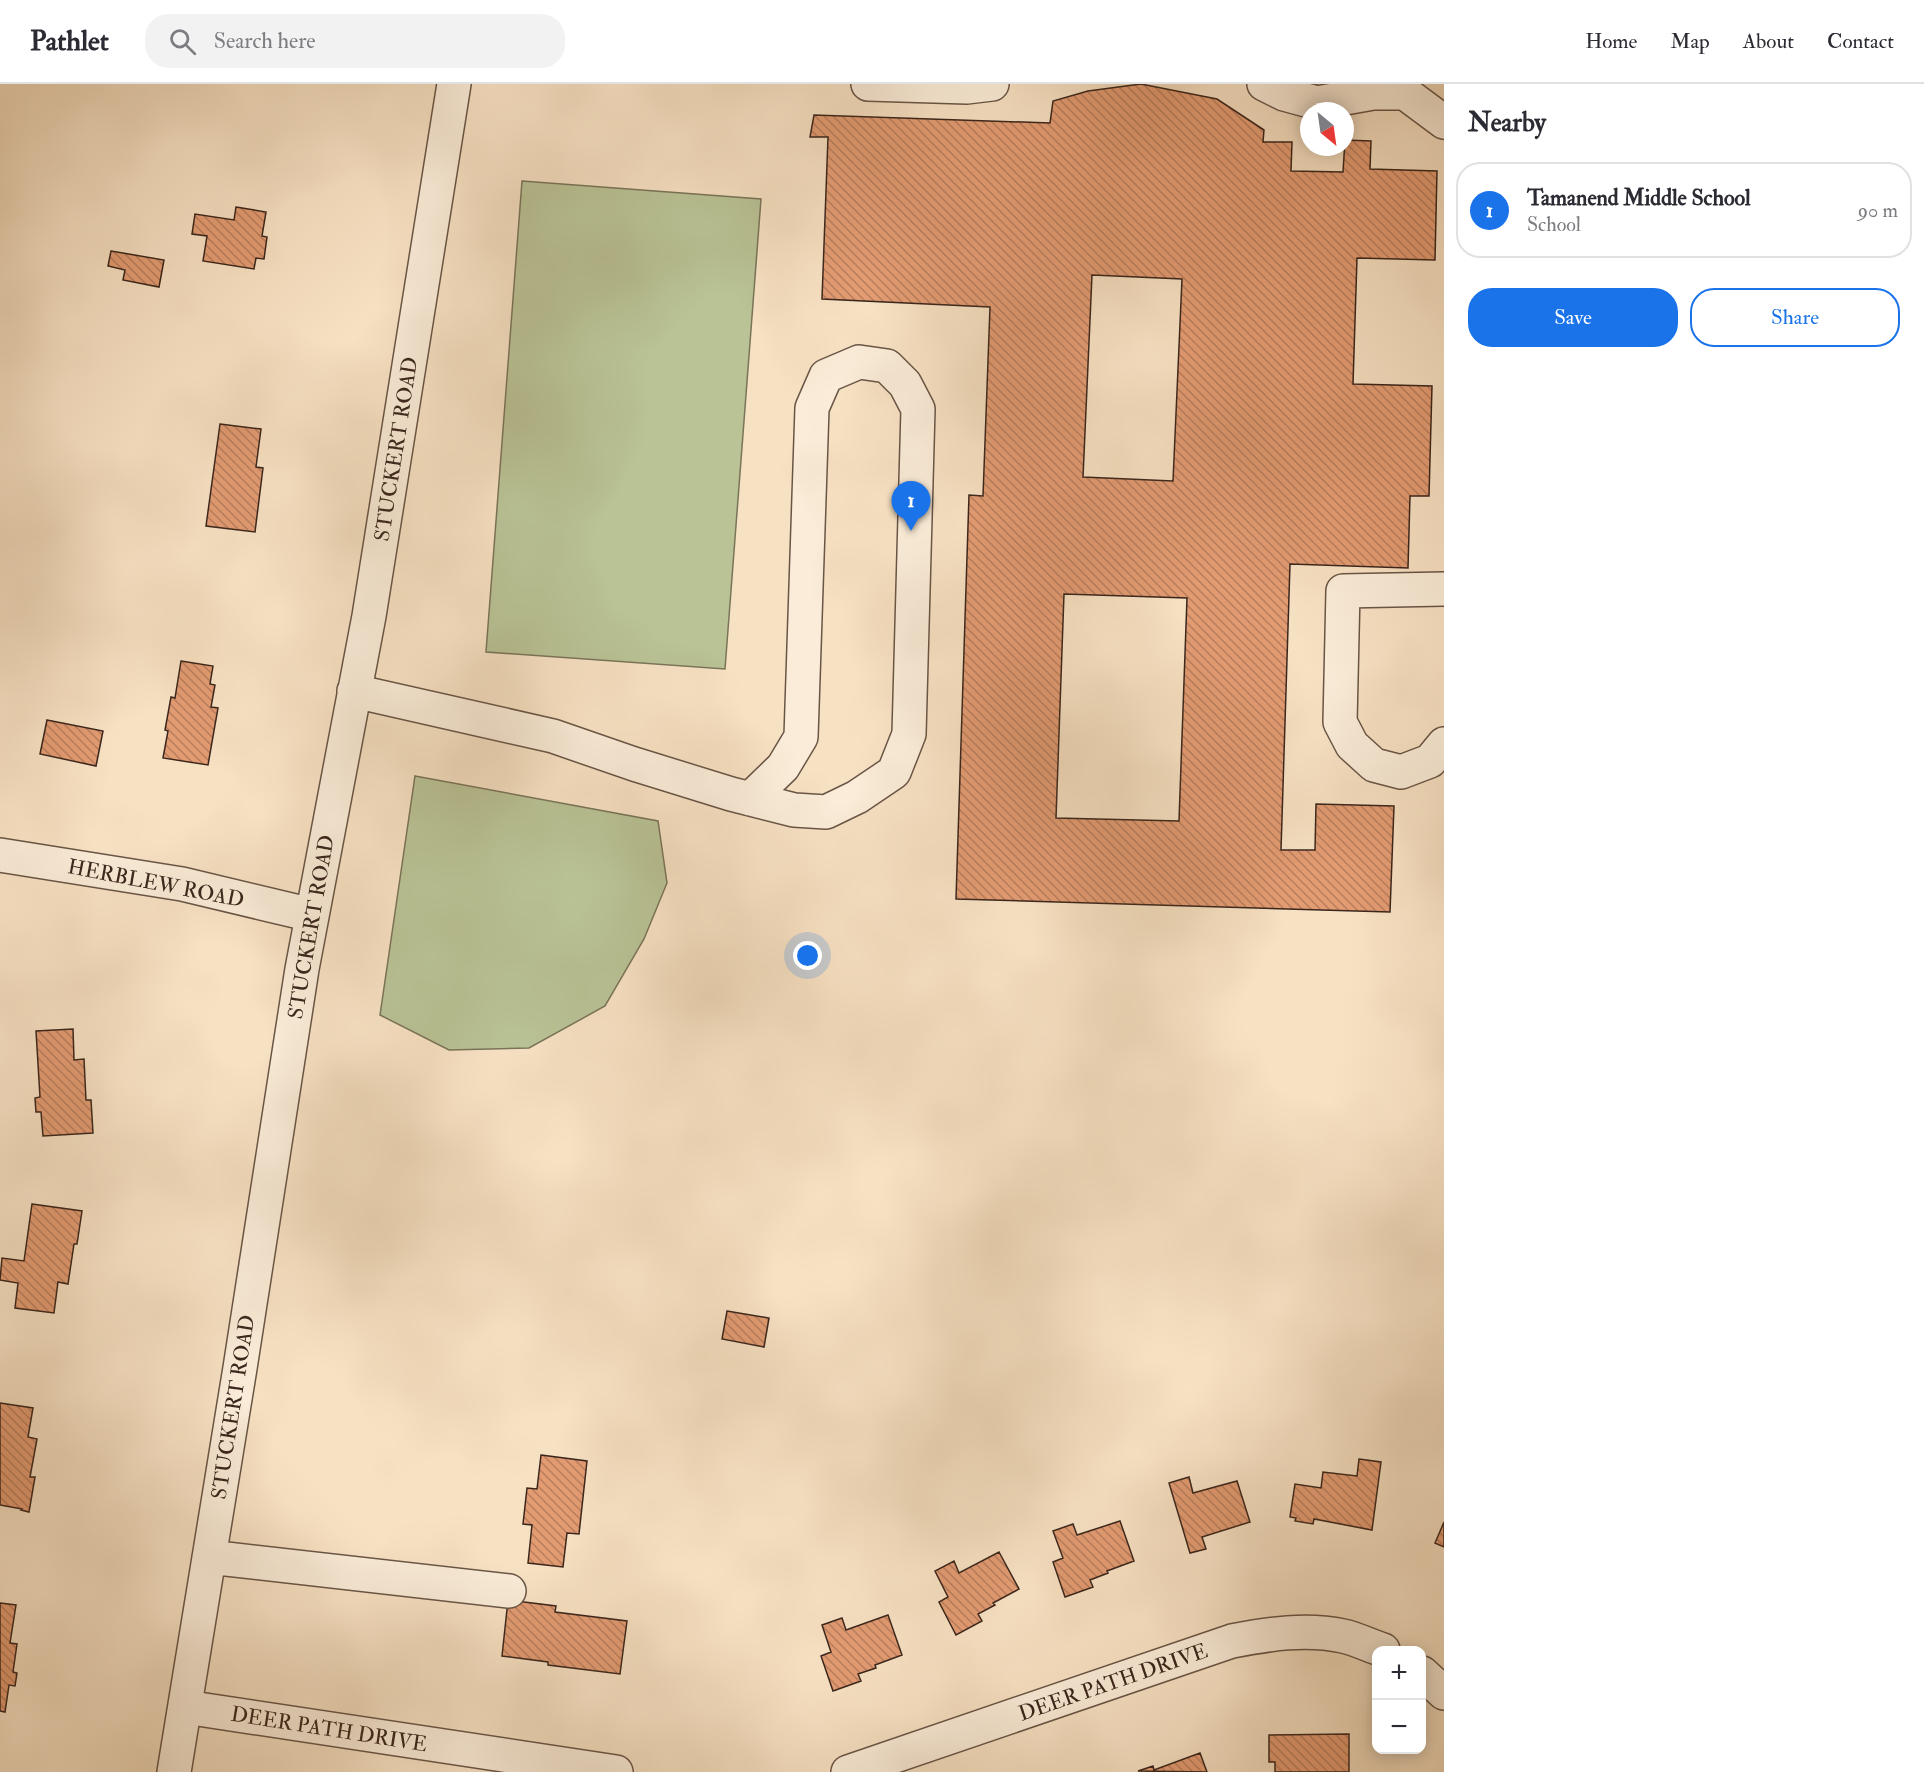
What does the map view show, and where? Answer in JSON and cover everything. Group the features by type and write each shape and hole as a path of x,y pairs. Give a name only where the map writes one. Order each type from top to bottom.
{"street":[{"name":"STUCKERT ROAD","path":"174,1772 312,915 369,616 454,84"},
{"path":"868,84 967,87 992,84"},
{"path":"1264,84 1284,94 1317,103 1373,88 1404,93 1444,122"},
{"path":"354,692 553,736 634,764 750,799 794,810 826,812 857,797 894,772 909,734 918,409 905,384 887,366 859,362 826,376 812,408 801,737 783,767 750,799"},
{"path":"1444,590 1343,591 1340,722 1352,745 1374,765 1401,772 1430,761 1444,744"},
{"name":"HERBLEW ROAD","path":"0,855 182,884 312,915"},
{"path":"209,1557 510,1591"},
{"name":"DEER PATH DRIVE","path":"848,1772 1232,1641 1280,1632 1313,1632 1344,1636 1372,1646"},
{"path":"1426,1677 1444,1693"},
{"name":"DEER PATH DRIVE","path":"185,1707 616,1772"}],"green space":[{"path":"522,181 761,199 725,669 486,652"},
{"path":"415,776 658,821 667,883 644,939 605,1006 529,1048 449,1050 380,1015"}],"building":[{"path":"1141,84 1217,99 1264,130 1263,142 1292,142 1291,171 1343,172 1344,156 1354,156 1354,140 1371,141 1370,169 1437,171 1435,260 1357,258 1353,384 1432,386 1429,496 1410,496 1408,568 1290,564 1281,850 1315,850 1316,804 1394,806 1390,912 956,899 969,495 983,496 990,307 822,299 828,137 810,137 814,115 1050,123 1053,101 1088,91","holes":["1092,275 1182,279 1173,481 1083,477","1064,594 1187,598 1179,821 1056,818"]},
{"path":"236,207 266,212 262,236 267,237 264,259 256,258 254,269 203,261 207,236 192,234 195,214 234,220"},
{"path":"111,251 164,260 159,287 123,280 125,270 108,266"},
{"path":"220,424 261,429 256,467 263,468 255,532 206,526"},
{"path":"181,661 213,666 210,684 215,685 211,707 218,708 208,765 163,758 171,697 175,698"},
{"path":"47,720 103,731 96,766 40,754"},
{"path":"73,1029 74,1060 84,1059 86,1100 91,1100 93,1133 43,1136 41,1112 36,1112 35,1098 40,1097 36,1031"},
{"path":"32,1204 82,1211 68,1284 58,1282 54,1313 15,1308 18,1283 0,1280 2,1258 24,1261"},
{"path":"727,1311 769,1318 764,1347 722,1339"},
{"path":"0,1403 33,1408 28,1437 37,1439 30,1477 35,1477 29,1512 0,1505"},
{"path":"541,1455 587,1461 579,1534 567,1533 563,1567 528,1563 532,1525 523,1524 527,1488 537,1489"},
{"path":"1359,1459 1381,1462 1372,1530 1314,1519 1313,1524 1295,1521 1296,1518 1290,1517 1295,1484 1321,1488 1323,1472 1357,1476"},
{"path":"1189,1477 1193,1493 1237,1481 1250,1522 1202,1537 1206,1549 1190,1553 1169,1483"},
{"path":"1120,1521 1134,1561 1090,1580 1093,1587 1065,1597 1053,1562 1063,1558 1053,1531 1073,1524 1077,1535"},
{"path":"1444,1522 1444,1547 1435,1543"},
{"path":"999,1552 1019,1589 978,1614 982,1621 956,1635 939,1602 948,1597 935,1571 954,1561 959,1573"},
{"path":"508,1600 556,1606 555,1612 627,1621 620,1674 548,1665 548,1662 502,1656"},
{"path":"0,1603 16,1605 10,1643 17,1644 13,1672 17,1673 15,1686 9,1685 5,1712 0,1711"},
{"path":"888,1615 902,1655 858,1674 861,1681 833,1691 821,1656 831,1652 822,1625 842,1618 846,1630"},
{"path":"1349,1734 1349,1772 1275,1772 1275,1762 1269,1762 1269,1735"},
{"path":"1200,1753 1207,1772 1138,1771 1153,1766 1154,1770"}],"place":[{"name":"Tamanend Middle School","path":"911,531"}]}
